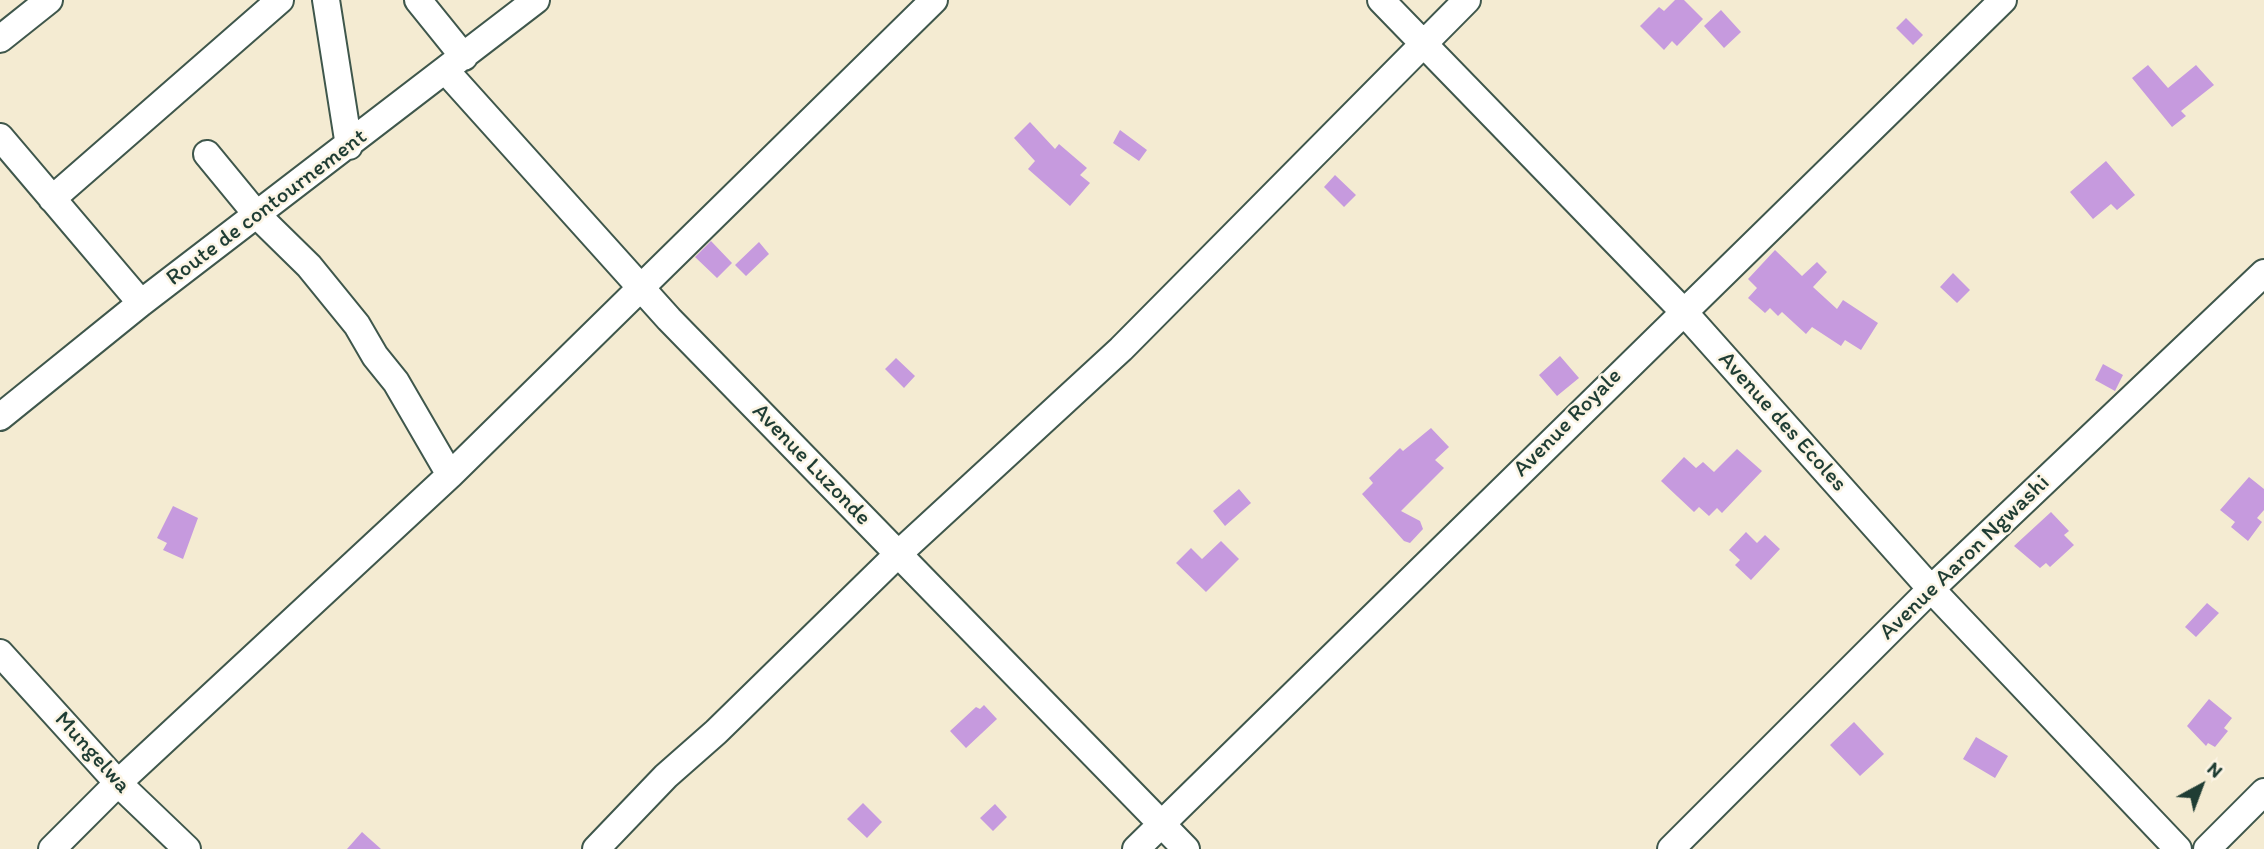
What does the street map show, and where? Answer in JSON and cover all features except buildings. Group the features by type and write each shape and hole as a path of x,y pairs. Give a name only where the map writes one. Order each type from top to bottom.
{"street":[{"path":"0,40 49,0"},
{"path":"52,199 280,0"},
{"path":"326,0 349,146"},
{"name":"Avenue Luzonde","path":"418,0 455,64 640,287 1186,849"},
{"name":"Route de contournement","path":"0,417 141,303 258,216 536,0"},
{"path":"52,849 118,783 450,475 934,0"},
{"name":"Avenue des Ecoles","path":"1381,0 1683,311 1931,589 2178,849"},
{"path":"596,849 666,776 716,732 898,554 1121,349 1467,0"},
{"name":"Avenue Royale","path":"1136,849 2003,0"},
{"path":"0,137 141,303"},
{"path":"207,154 258,216 309,266 357,325 375,356 396,383 450,475"},
{"name":"Avenue Aaron Ngwashi","path":"1671,849 1931,589 2264,273"},
{"name":"Mungelwa","path":"0,653 118,783 187,849"},
{"path":"2207,849 2264,792"}]}
